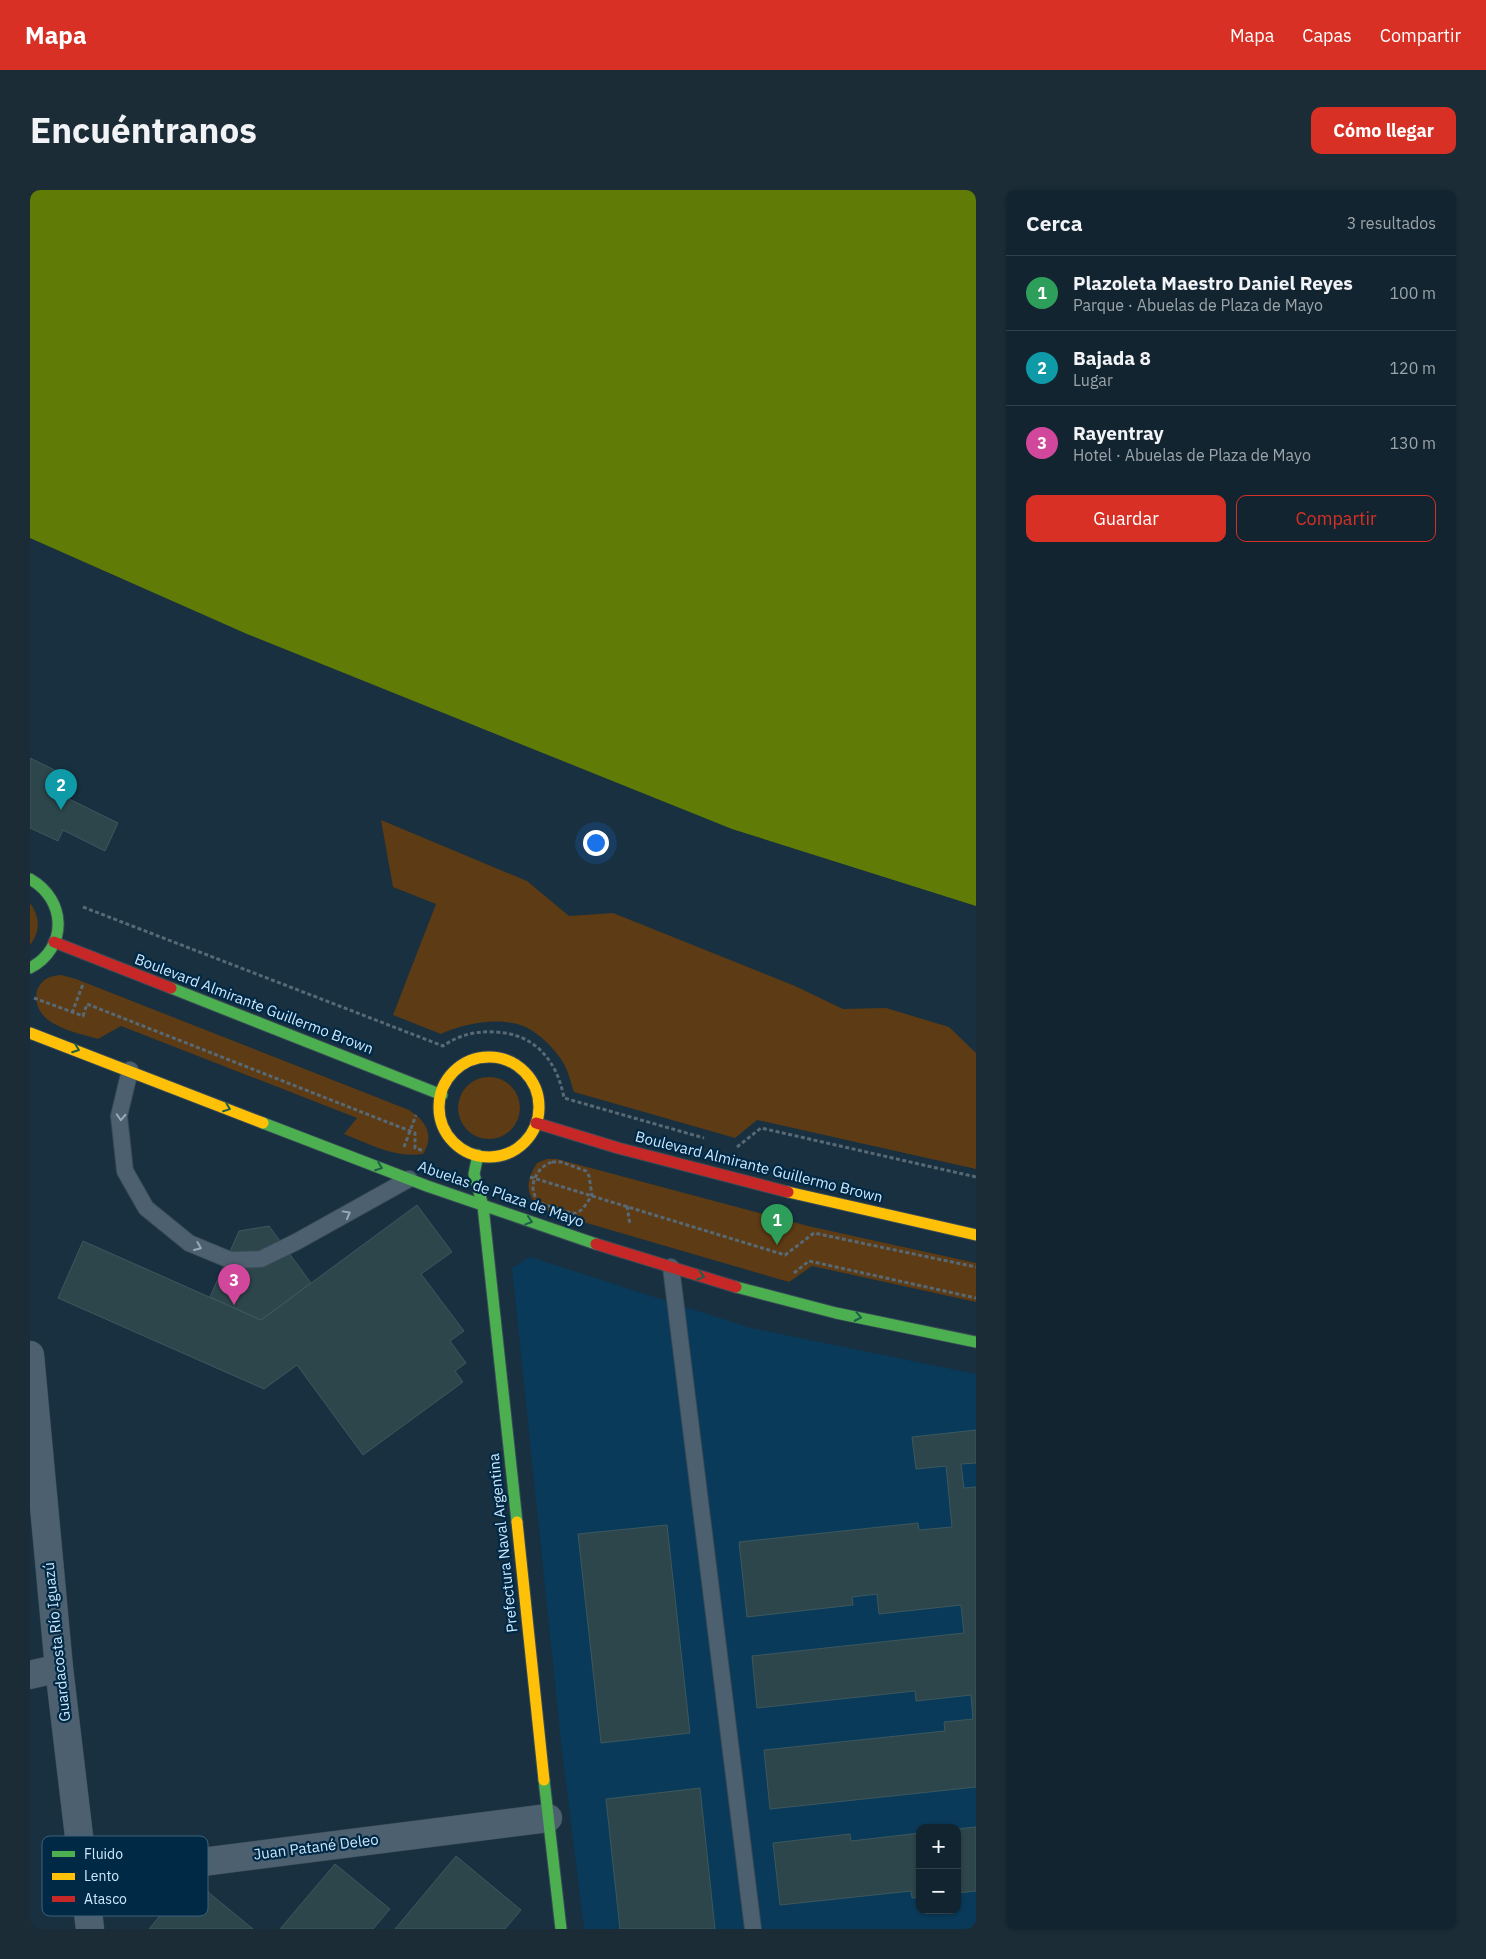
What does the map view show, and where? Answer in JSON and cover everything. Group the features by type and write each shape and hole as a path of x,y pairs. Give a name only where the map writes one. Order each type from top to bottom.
{"street":[{"path":"30,879 46,891 55,904 58,920 57,936 51,951 40,962 30,968"},
{"name":"Boulevard Almirante Guillermo Brown","path":"54,942 442,1095"},
{"name":"Abuelas de Plaza de Mayo","path":"30,1032 483,1206 671,1267 791,1302 976,1342"},
{"path":"483,1058 500,1058 515,1064 527,1074 536,1088 539,1103 536,1124 532,1134 521,1146 506,1154 490,1157 478,1155 458,1146 447,1134 440,1118 440,1101 444,1085 455,1071 468,1062 483,1058"},
{"name":"Boulevard Almirante Guillermo Brown","path":"536,1124 618,1148 789,1192 976,1234"},
{"name":"Prefectura Naval Argentina","path":"478,1155 474,1174 483,1206 561,1929"},
{"name":"Guardacosta Río Iguazú","path":"30,1354 59,1668 79,1836"},
{"path":"30,1675 59,1668"},
{"name":"Juan Patané Deleo","path":"208,1861 548,1818"},
{"name":"Guardacosta Río Iguazú","path":"88,1916 90,1929"}],"lane":[{"path":"130,1070 119,1116 124,1171 146,1208 189,1243 230,1260 262,1259 409,1179"},
{"path":"671,1267 753,1929"}],"path":[{"path":"81,906 443,1046 452,1040 474,1032 514,1034 528,1040 540,1049 562,1085 564,1098 710,1140"},
{"path":"69,1020 84,982"},
{"path":"34,998 84,1016 87,1004 415,1133 415,1148 424,1151"},
{"path":"410,1131 416,1115"},
{"path":"729,1145 738,1148 761,1128 976,1176"},
{"path":"552,1162 571,1165 586,1171 589,1176 592,1195 579,1212 573,1214 542,1203 536,1197 534,1190 535,1178 537,1171 543,1165 552,1162"},
{"path":"530,1177 785,1255 814,1233 976,1267"},
{"path":"627,1206 631,1229"},
{"path":"789,1278 809,1261 976,1298"}],"shaded area":[{"path":"30,190 976,190 976,906 732,829 247,634 30,538"},
{"path":"381,820 527,881 569,916 613,913 795,986 843,1009 886,1008 949,1027 976,1053 976,1169 757,1120 735,1138 574,1092 566,1069 557,1053 545,1040 524,1026 508,1022 488,1022 459,1027 441,1034 393,1015 436,904 393,887"},
{"path":"30,903 36,914 38,924 34,940 30,945"},
{"path":"61,975 76,979 409,1110 420,1119 427,1129 427,1147 423,1154 412,1155 392,1152 373,1146 344,1134 357,1118 121,1026 98,1039 56,1025 40,1011 37,1002 37,990 46,979"},
{"path":"489,1077 501,1080 511,1086 517,1096 520,1108 517,1120 511,1130 501,1136 489,1139 477,1136 467,1130 461,1120 458,1108 461,1096 467,1086 477,1080"},
{"path":"547,1159 557,1159 808,1226 976,1263 976,1302 812,1266 789,1282 542,1210 532,1199 529,1182 537,1163"},
{"path":"530,1257 751,1328 976,1374 976,1929 584,1929 562,1750 512,1268"}],"building":[{"path":"30,758 73,779 65,797 118,823 105,851 63,830 58,841 30,828"},
{"path":"417,1205 452,1252 421,1274 464,1331 450,1341 466,1363 455,1371 463,1382 363,1455 297,1365 264,1389 58,1298 83,1241 261,1320"},
{"path":"269,1226 311,1283 261,1320 210,1297 239,1231"},
{"path":"976,1430 976,1463 961,1464 964,1488 976,1487 976,1787 770,1809 764,1750 945,1731 944,1722 973,1719 971,1695 916,1701 915,1691 757,1708 752,1656 964,1633 961,1605 879,1614 877,1594 852,1597 853,1605 747,1617 739,1542 918,1523 919,1530 952,1527 946,1466 916,1469 912,1437"},
{"path":"667,1525 690,1733 601,1743 578,1534"},
{"path":"700,1788 715,1929 620,1929 606,1799"},
{"path":"976,1827 976,1891 961,1893 961,1829"},
{"path":"916,1833 916,1898 912,1898 911,1891 780,1905 773,1843 850,1834 851,1841"},
{"path":"456,1856 521,1910 505,1929 395,1929"},
{"path":"335,1864 390,1909 373,1929 280,1929"},
{"path":"208,1892 253,1929 149,1929 160,1916 208,1916"}],"traffic: fast":[{"path":"30,879 42,888 51,899 56,911 58,924 56,937 51,949 30,968"},
{"path":"171,988 442,1095"},
{"path":"263,1123 427,1186 596,1244"},
{"path":"478,1155 474,1174 483,1206 517,1522"},
{"path":"736,1287 836,1313 976,1342"},
{"path":"544,1780 561,1929"}],"traffic: slow":[{"path":"30,1033 263,1123"},
{"path":"489,1057 508,1061 524,1072 535,1088 539,1107 535,1126 524,1142 508,1153 489,1157 470,1153 454,1142 443,1126 439,1107 443,1088 454,1072 470,1061 489,1057"},
{"path":"788,1192 976,1235"},
{"path":"517,1522 544,1780"}],"traffic: jam":[{"path":"54,942 171,988"},
{"path":"536,1123 618,1148 788,1192"},
{"path":"596,1244 736,1287"}],"place":[{"name":"Bajada 8","path":"61,810"},
{"name":"Plazoleta Maestro Daniel Reyes","path":"777,1245"},
{"name":"Rayentray","path":"234,1305"}]}
